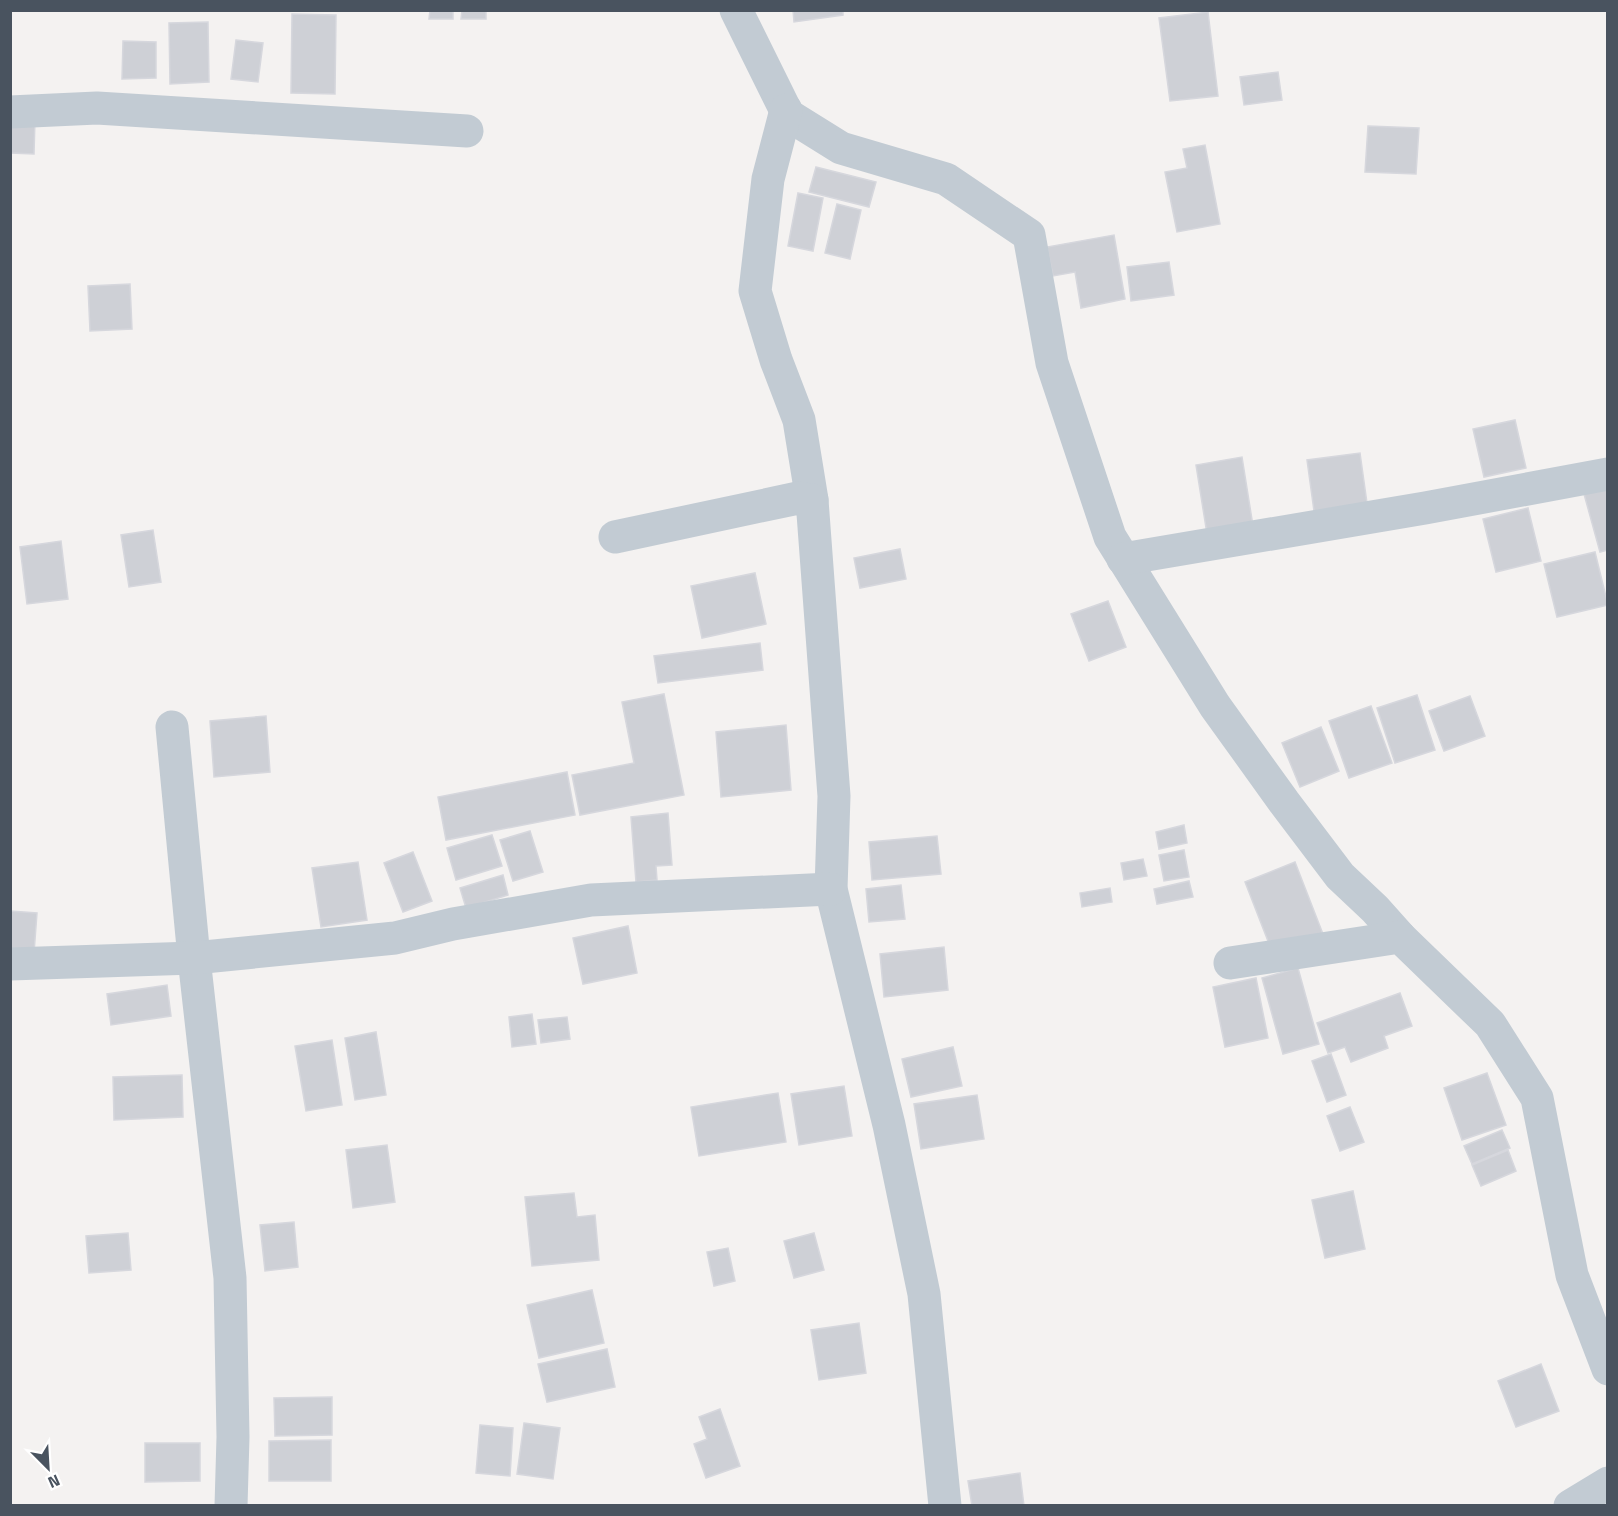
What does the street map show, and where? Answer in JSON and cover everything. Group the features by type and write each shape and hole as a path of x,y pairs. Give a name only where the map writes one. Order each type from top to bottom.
{"street":[{"path":"736,10 788,115 841,148 946,179 1029,235 1052,363 1110,537 1215,706 1340,876 1490,1024 1537,1098 1572,1275 1608,1369"},
{"path":"10,112 97,108 467,131"},
{"path":"786,110 768,180 756,291 776,360 799,420 812,500 834,796 831,889 889,1125 924,1294 945,1506"},
{"path":"1123,559 1425,508 1608,474"},
{"path":"615,537 798,498 812,500"},
{"path":"172,727 194,958 230,1278 231,1506"},
{"path":"10,964 194,958 395,938 453,924 591,900 831,889"},
{"path":"1230,963 1400,937"},
{"path":"1570,1506 1608,1483"}],"building":[{"path":"430,10 453,10 453,19 429,19"},
{"path":"462,10 486,10 486,19 461,19"},
{"path":"793,10 843,10 843,15 794,22"},
{"path":"1208,12 1218,96 1170,101 1159,18"},
{"path":"292,14 336,15 335,94 291,93"},
{"path":"208,22 209,82 170,84 169,23"},
{"path":"236,40 263,43 258,82 231,79"},
{"path":"123,41 156,42 156,78 122,79"},
{"path":"1278,72 1282,100 1244,105 1240,77"},
{"path":"10,118 35,119 34,154 10,153"},
{"path":"1368,126 1419,128 1416,174 1365,172"},
{"path":"1205,145 1220,224 1177,232 1165,172 1187,168 1183,149"},
{"path":"816,167 876,182 869,207 809,192"},
{"path":"798,193 823,198 813,251 788,246"},
{"path":"837,204 861,210 850,259 825,253"},
{"path":"1114,235 1125,299 1081,308 1075,272 1053,276 1047,247"},
{"path":"1169,262 1174,295 1131,301 1127,267"},
{"path":"130,284 132,329 90,331 88,286"},
{"path":"1515,420 1526,468 1484,477 1473,429"},
{"path":"1360,453 1367,503 1314,511 1307,460"},
{"path":"1242,457 1253,526 1207,534 1196,465"},
{"path":"1608,488 1608,550 1600,552 1584,494"},
{"path":"1528,508 1541,561 1496,572 1483,519"},
{"path":"153,530 161,582 129,587 121,535"},
{"path":"61,541 68,599 27,604 20,547"},
{"path":"900,549 906,579 860,588 854,558"},
{"path":"1595,552 1608,605 1557,617 1544,564"},
{"path":"755,573 766,624 702,638 691,586"},
{"path":"1108,601 1126,647 1089,661 1071,614"},
{"path":"760,643 763,670 658,683 654,656"},
{"path":"664,694 684,795 580,815 572,775 634,763 622,702"},
{"path":"1417,695 1435,750 1395,763 1377,708"},
{"path":"1470,696 1485,736 1444,751 1429,711"},
{"path":"1371,706 1392,763 1349,778 1329,721"},
{"path":"266,716 270,772 214,777 210,721"},
{"path":"786,725 791,790 721,797 716,732"},
{"path":"1321,727 1339,771 1300,787 1282,743"},
{"path":"567,772 575,815 446,840 438,797"},
{"path":"668,813 672,865 656,866 657,880 636,882 631,817"},
{"path":"1184,825 1187,843 1159,849 1156,832"},
{"path":"530,831 543,872 513,881 500,840"},
{"path":"492,835 502,866 456,880 447,848"},
{"path":"937,836 941,874 872,880 869,842"},
{"path":"1184,850 1189,877 1164,881 1159,855"},
{"path":"413,852 432,901 403,912 384,863"},
{"path":"1143,859 1147,876 1124,880 1121,863"},
{"path":"358,862 367,920 321,927 312,868"},
{"path":"1295,862 1323,934 1273,954 1245,882"},
{"path":"503,875 508,895 466,908 460,888"},
{"path":"1189,881 1193,897 1157,904 1154,889"},
{"path":"901,885 905,919 869,922 866,889"},
{"path":"1110,888 1112,902 1082,907 1080,893"},
{"path":"10,911 37,913 34,953 10,952"},
{"path":"628,926 637,973 583,984 573,938"},
{"path":"944,947 948,990 884,997 880,954"},
{"path":"1298,968 1319,1044 1283,1054 1262,978"},
{"path":"1256,978 1268,1038 1225,1047 1213,987"},
{"path":"167,985 171,1016 111,1025 107,994"},
{"path":"1400,993 1412,1026 1384,1036 1388,1048 1351,1062 1345,1047 1328,1053 1317,1023"},
{"path":"532,1014 536,1044 512,1047 509,1017"},
{"path":"567,1017 570,1039 541,1043 538,1020"},
{"path":"376,1032 386,1095 355,1100 345,1038"},
{"path":"332,1040 342,1105 306,1111 295,1046"},
{"path":"953,1047 962,1086 911,1097 902,1059"},
{"path":"1331,1054 1346,1095 1327,1102 1312,1061"},
{"path":"1487,1073 1506,1125 1462,1140 1444,1088"},
{"path":"182,1075 183,1117 114,1120 113,1077"},
{"path":"844,1086 852,1136 799,1145 791,1094"},
{"path":"778,1093 786,1142 699,1156 691,1107"},
{"path":"977,1095 984,1139 921,1149 914,1104"},
{"path":"1350,1107 1364,1142 1340,1151 1327,1116"},
{"path":"1502,1130 1510,1148 1472,1164 1464,1146"},
{"path":"387,1145 395,1202 353,1208 346,1150"},
{"path":"1508,1150 1516,1171 1481,1186 1472,1165"},
{"path":"1353,1191 1365,1249 1325,1258 1312,1200"},
{"path":"574,1193 577,1217 595,1215 599,1260 532,1266 525,1197"},
{"path":"294,1222 298,1267 265,1271 260,1225"},
{"path":"128,1233 131,1270 89,1273 86,1236"},
{"path":"814,1233 824,1270 794,1278 784,1241"},
{"path":"728,1248 735,1281 714,1286 707,1252"},
{"path":"592,1290 604,1343 539,1358 527,1305"},
{"path":"859,1323 866,1373 819,1380 811,1330"},
{"path":"607,1349 615,1387 547,1402 538,1364"},
{"path":"1541,1364 1559,1411 1516,1427 1498,1381"},
{"path":"332,1397 332,1435 275,1436 274,1398"},
{"path":"720,1409 740,1466 706,1478 694,1444 707,1439 699,1417"},
{"path":"524,1423 560,1428 553,1479 517,1474"},
{"path":"480,1425 513,1428 510,1476 476,1473"},
{"path":"331,1440 331,1481 269,1481 269,1441"},
{"path":"145,1443 200,1443 200,1481 145,1482"},
{"path":"1020,1473 1024,1506 972,1506 968,1481"}]}
